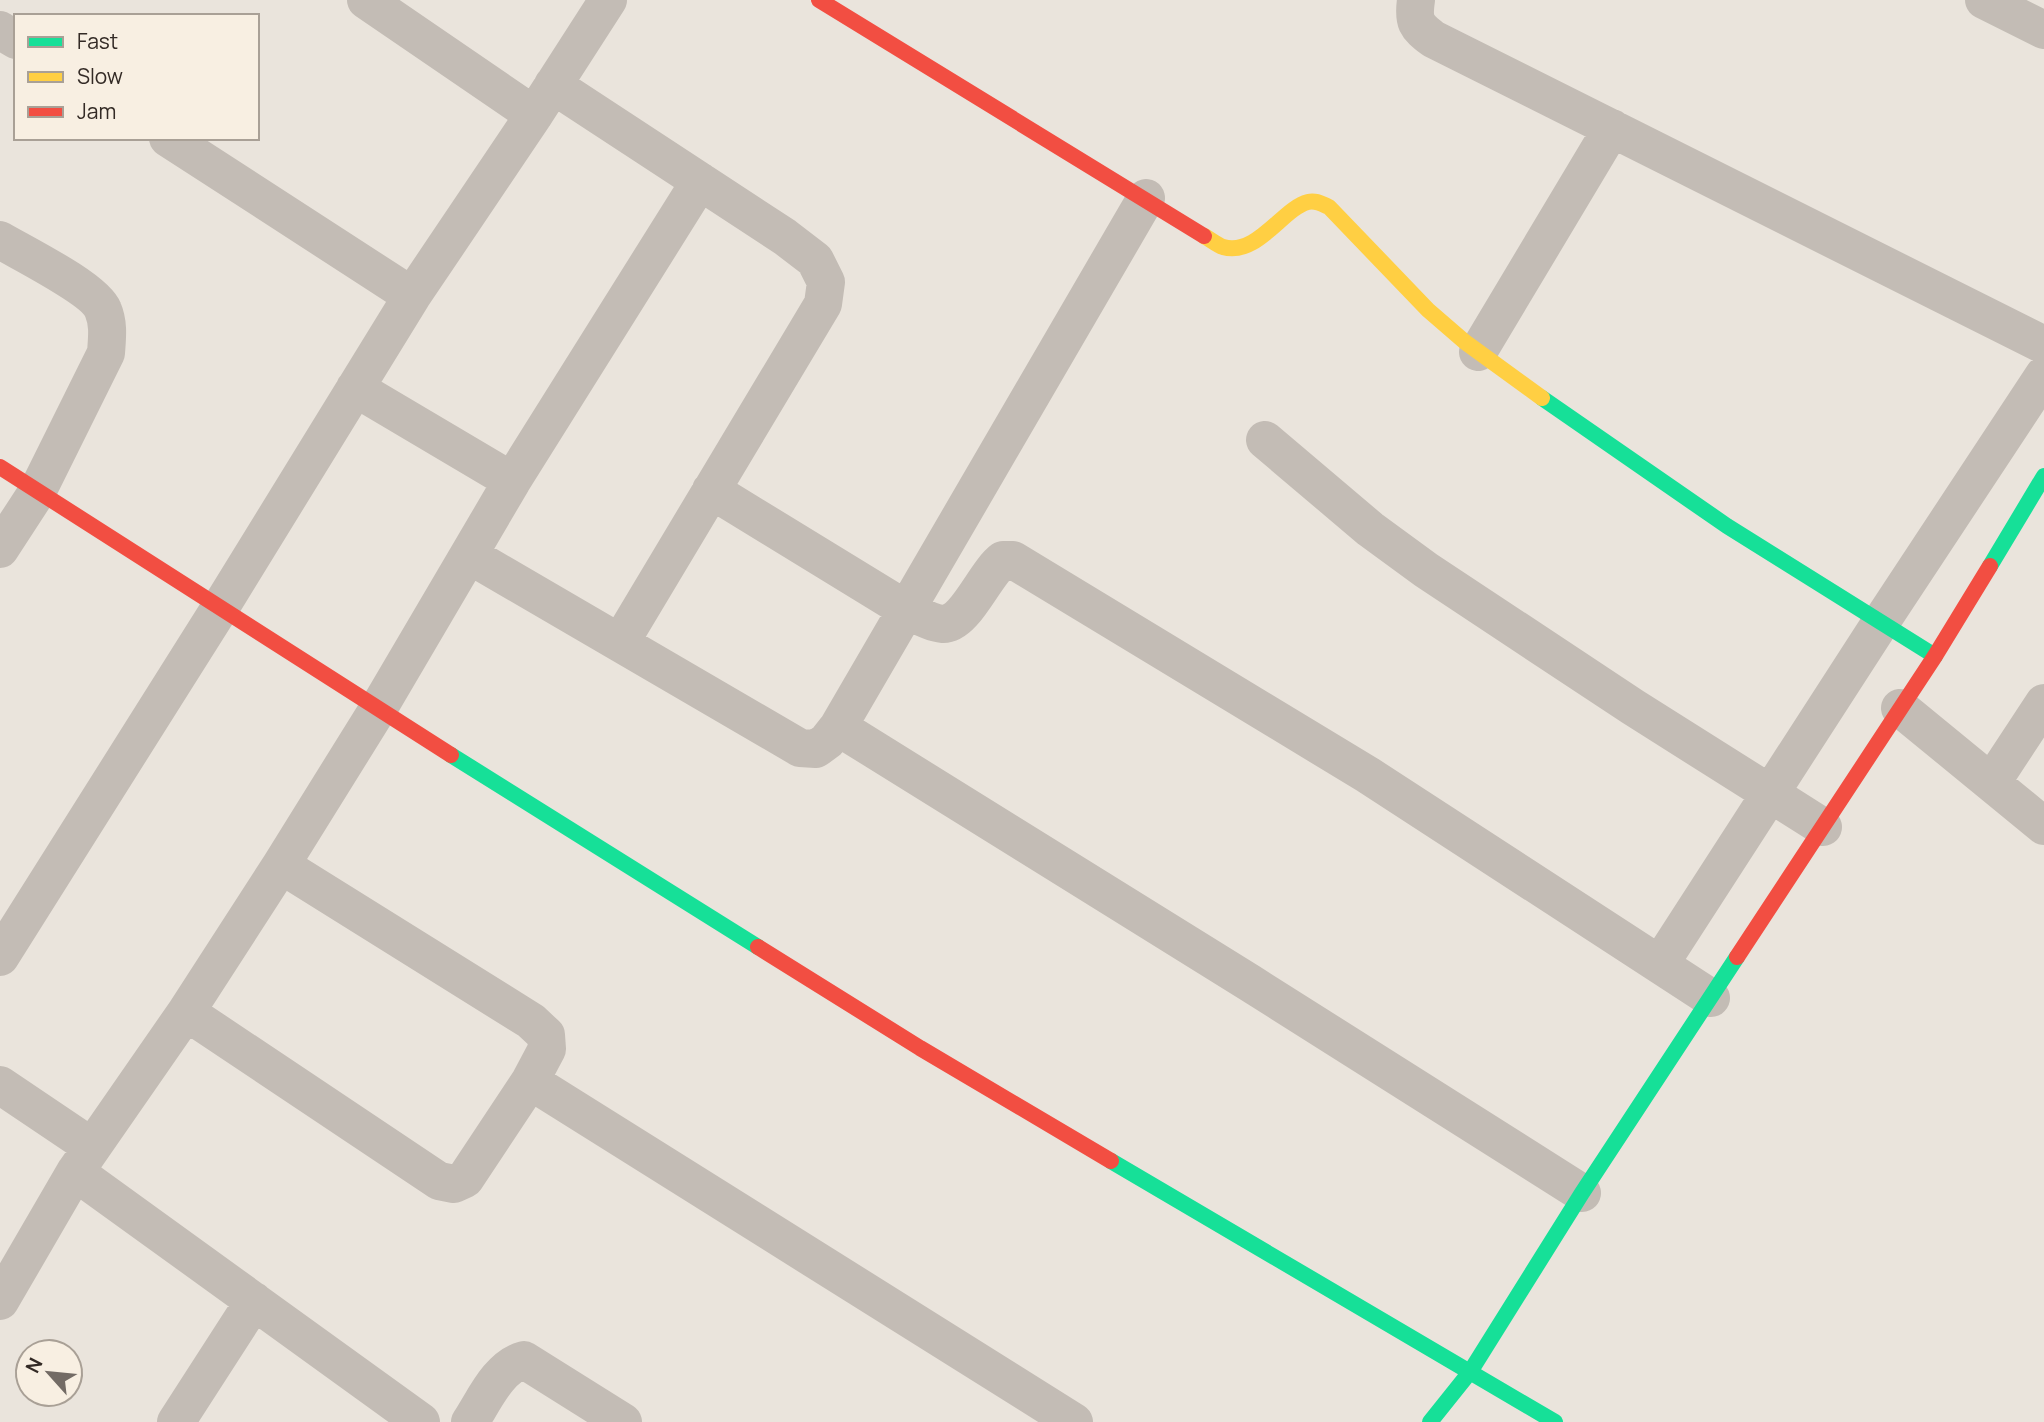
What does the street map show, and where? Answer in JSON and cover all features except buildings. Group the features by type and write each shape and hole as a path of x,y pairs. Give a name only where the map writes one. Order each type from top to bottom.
{"street":[{"path":"366,0 544,100 700,181 815,260 826,282 822,304 620,643"},
{"path":"0,957 412,296 608,0"},
{"path":"819,0 1223,247 1239,248 1255,241 1306,202 1317,201 1329,207 1428,310 1479,352 1727,526 1935,656"},
{"path":"1416,0 1414,13 1418,28 1433,38 2044,345"},
{"path":"1984,0 2044,30"},
{"path":"1479,352 1612,128"},
{"path":"171,140 412,296"},
{"path":"0,1301 84,1160 186,1012 281,865 378,709 512,481 700,181"},
{"path":"469,555 800,748 816,749 827,741 838,727 1146,198"},
{"path":"0,240 86,291 103,307 108,328 106,353 37,492 0,549"},
{"path":"1660,964 2044,375"},
{"path":"355,388 512,481"},
{"path":"1265,440 1370,529 1426,570 1633,707 1823,827"},
{"path":"0,467 378,709 920,1048 1555,1422"},
{"path":"1430,1422 1470,1371 1581,1193 1935,656 2044,476"},
{"path":"711,490 907,610 946,625 959,618 994,567 1003,560 1013,561 1368,775 1712,998"},
{"path":"1992,782 2044,703"},
{"path":"1900,708 2044,826"},
{"path":"838,727 1581,1193"},
{"path":"186,1012 439,1181 454,1184 466,1178 530,1081 547,1049 546,1035 531,1021 281,865"},
{"path":"530,1081 1074,1422"},
{"path":"0,1085 84,1160 254,1301 421,1422"},
{"path":"176,1422 254,1301"},
{"path":"470,1422 503,1372 512,1363 524,1360 623,1422"}],"traffic: fast":[{"path":"1542,398 1727,526 1935,656"},
{"path":"1990,566 2044,476"},
{"path":"451,755 758,947"},
{"path":"1430,1422 1470,1372 1582,1193 1737,957"},
{"path":"1111,1161 1555,1422"}],"traffic: slow":[{"path":"1204,236 1223,247 1235,248 1258,239 1289,213 1308,202 1329,207 1428,310 1465,342 1542,398"}],"traffic: jam":[{"path":"819,0 1204,236"},
{"path":"0,467 451,755"},
{"path":"1737,957 1935,656 1990,566"},
{"path":"758,947 920,1048 1111,1161"}]}
